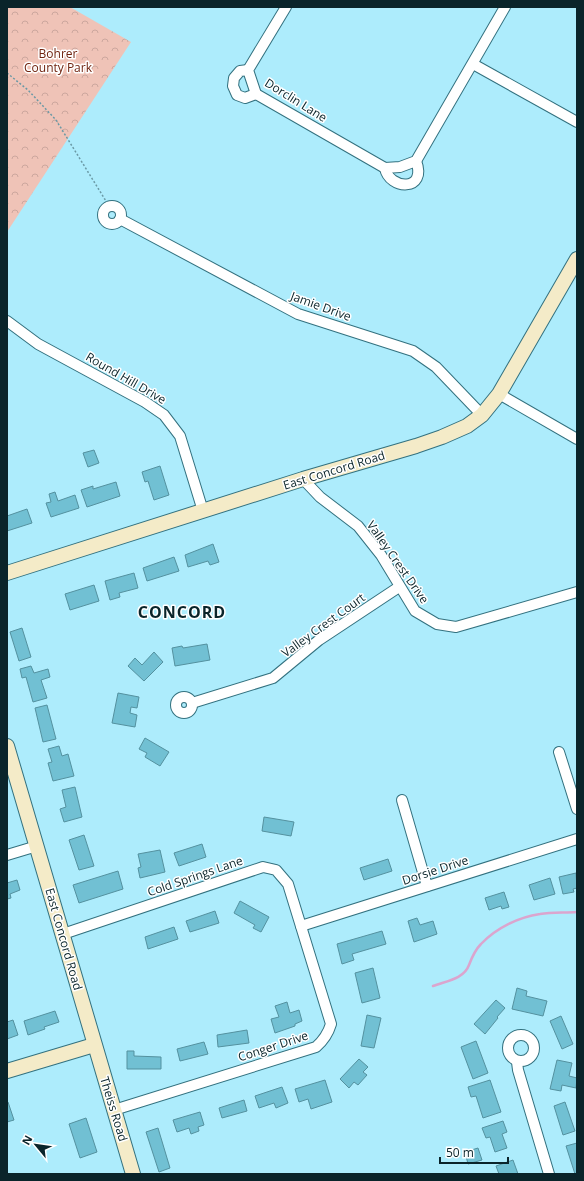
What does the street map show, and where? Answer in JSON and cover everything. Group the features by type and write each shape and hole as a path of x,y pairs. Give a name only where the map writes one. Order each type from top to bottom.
{"street":[{"path":"256,94 245,98 237,95 233,86 234,78 240,71 248,70 286,7"},
{"name":"Dorclin Lane","path":"248,70 256,94 385,168 388,176 392,180 405,185 411,184 418,176 419,169 416,162 504,7"},
{"path":"473,64 577,122"},
{"path":"385,168 400,167 416,162"},
{"path":"109,206 115,206 121,213 118,222 109,224 104,221 102,212 109,206"},
{"name":"Jamie Drive","path":"120,219 298,314 413,351 436,367 482,415"},
{"name":"East Concord Road","path":"7,573 303,479 442,437 467,426 482,415 499,394 577,259"},
{"name":"Round Hill Drive","path":"7,321 38,344 145,402 164,415 180,436 203,511"},
{"path":"499,394 577,439"},
{"name":"Valley Crest Drive","path":"303,479 320,497 358,526 381,556 415,611 437,624 456,627 577,592"},
{"name":"Valley Crest Court","path":"192,703 273,678 319,640 399,587"},
{"name":"East Concord Road","path":"7,746 63,934 94,1045"},
{"path":"559,752 577,809"},
{"path":"402,800 427,886"},
{"name":"Dorsie Drive","path":"301,926 577,839"},
{"path":"7,855 37,846"},
{"name":"Cold Springs Lane","path":"63,934 263,867 276,870 288,884 301,926"},
{"name":"Conger Drive","path":"114,1110 316,1047 324,1040 329,1032 331,1024 301,926"},
{"path":"7,1071 94,1045"},
{"name":"Theiss Road","path":"94,1045 133,1174"},
{"path":"517,1062 518,1070 549,1174"}],"path":[{"path":"7,73 28,90 56,120 109,206"}],"green space":[{"name":"Bohrer County Park","path":"7,7 70,7 131,42 7,232"}],"building":[{"path":"94,450 99,463 88,467 83,453"},
{"path":"160,466 169,495 154,500 148,481 145,482 142,472"},
{"path":"116,482 120,496 87,507 81,490 93,486 93,489"},
{"path":"55,492 58,501 75,495 79,508 51,517 46,503 51,502 49,494"},
{"path":"27,509 32,523 7,531 7,516"},
{"path":"213,544 219,562 210,565 208,561 188,567 185,555"},
{"path":"174,557 179,571 147,581 143,568"},
{"path":"134,573 138,588 119,593 120,597 110,600 105,581"},
{"path":"94,585 99,601 70,610 65,594"},
{"path":"22,628 31,657 19,661 10,632"},
{"path":"207,644 210,660 175,666 172,648 182,646 183,648"},
{"path":"154,652 163,662 144,681 128,666 135,658 142,665"},
{"path":"31,666 34,673 48,669 50,677 41,680 47,698 33,702 26,677 22,678 20,669"},
{"path":"118,693 139,697 137,708 131,707 130,713 137,715 135,727 112,723"},
{"path":"47,705 56,739 43,742 35,708"},
{"path":"145,738 169,752 160,766 145,757 147,753 139,749"},
{"path":"59,746 62,756 68,754 74,776 53,781 48,763 52,762 48,749"},
{"path":"75,787 82,817 64,822 60,809 66,807 62,790"},
{"path":"264,817 294,822 291,836 262,831"},
{"path":"84,835 94,866 79,870 69,840"},
{"path":"202,844 206,857 179,866 174,853"},
{"path":"160,850 165,872 140,878 138,868 141,867 138,854"},
{"path":"388,859 392,871 364,880 360,868"},
{"path":"118,871 123,889 79,903 73,885"},
{"path":"576,873 577,888 573,889 574,892 563,894 559,877"},
{"path":"550,878 555,894 534,900 529,885"},
{"path":"17,880 20,890 10,894 11,898 7,899 7,883"},
{"path":"504,892 509,907 502,909 501,906 489,910 485,898"},
{"path":"240,901 269,917 261,932 253,928 255,925 234,913"},
{"path":"215,911 219,923 190,932 186,921"},
{"path":"417,918 420,925 433,921 437,934 414,942 408,921"},
{"path":"174,927 178,939 148,949 145,937"},
{"path":"382,931 386,944 352,954 354,960 342,964 337,944"},
{"path":"373,968 380,998 362,1003 355,973"},
{"path":"517,988 527,991 526,996 547,1001 543,1016 512,1009"},
{"path":"496,1000 505,1008 485,1034 474,1024"},
{"path":"287,1002 290,1013 299,1010 302,1021 295,1024 295,1026 275,1033 271,1019 279,1017 275,1006"},
{"path":"55,1011 59,1022 28,1035 24,1021"},
{"path":"367,1015 381,1018 374,1048 361,1046"},
{"path":"561,1016 573,1044 562,1049 550,1021"},
{"path":"13,1020 18,1035 7,1039 7,1022"},
{"path":"247,1030 249,1043 218,1047 217,1035"},
{"path":"476,1041 488,1073 473,1079 461,1047"},
{"path":"204,1042 208,1054 180,1061 177,1049"},
{"path":"127,1051 134,1051 134,1056 161,1057 161,1069 127,1069"},
{"path":"359,1059 368,1067 363,1072 367,1075 358,1085 354,1082 349,1088 340,1079"},
{"path":"557,1060 572,1063 569,1076 577,1078 576,1088 562,1085 561,1091 550,1089"},
{"path":"325,1080 332,1102 311,1109 308,1099 299,1102 295,1089"},
{"path":"490,1080 501,1112 483,1118 476,1096 471,1097 468,1087"},
{"path":"282,1087 288,1103 276,1108 274,1103 259,1108 255,1096"},
{"path":"244,1100 247,1111 222,1118 219,1108"},
{"path":"8,1102 14,1120 7,1122 7,1103"},
{"path":"565,1102 575,1131 563,1135 554,1106"},
{"path":"200,1112 204,1125 198,1127 199,1131 191,1134 189,1128 177,1132 173,1120"},
{"path":"86,1118 97,1152 80,1158 69,1124"},
{"path":"503,1121 507,1132 502,1134 507,1148 495,1152 490,1137 486,1138 482,1128"},
{"path":"158,1128 170,1168 159,1172 146,1132"},
{"path":"577,1143 577,1174 575,1174 566,1146"},
{"path":"478,1148 482,1160 468,1164 465,1152"},
{"path":"513,1160 518,1174 499,1174 496,1166"}],"waterway":[{"path":"433,986 454,979 467,970 479,946 487,938 508,924 532,915 577,912"}],"district":[{"name":"CONCORD","path":"182,612"}]}
